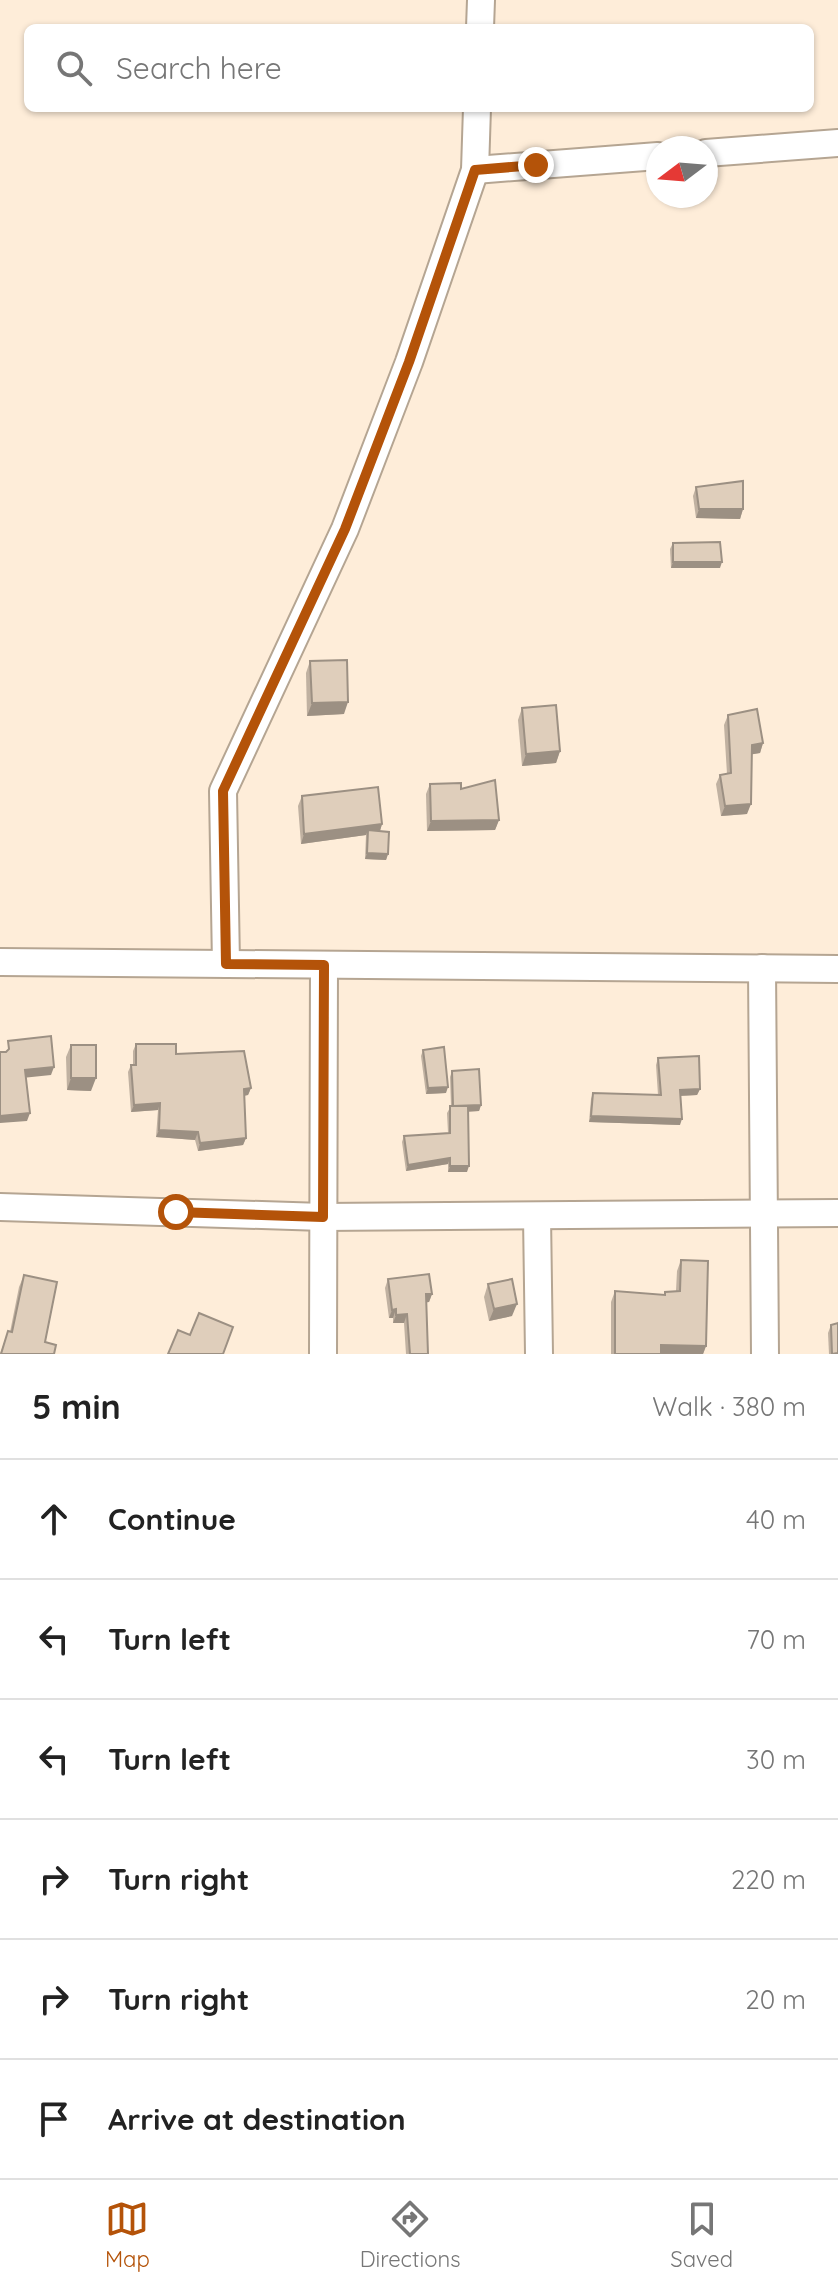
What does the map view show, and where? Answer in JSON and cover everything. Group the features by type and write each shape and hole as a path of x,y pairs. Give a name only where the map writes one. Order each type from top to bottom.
{"street":[{"path":"480,24 481,0"},
{"path":"226,964 223,791 345,529 409,362 475,170 477,112"},
{"path":"718,152 838,143"},
{"path":"475,170 646,157"},
{"path":"0,962 838,969"},
{"path":"323,1354 324,965"},
{"path":"762,968 765,1354"},
{"path":"0,1207 323,1217 838,1213"},
{"path":"537,1216 539,1354"}],"building":[{"path":"743,481 743,509 699,509 696,487"},
{"path":"720,542 722,562 673,562 673,543"},
{"path":"347,660 348,702 312,703 310,661"},
{"path":"556,705 560,751 526,754 522,708"},
{"path":"757,709 763,743 752,745 751,804 725,806 720,775 731,773 728,715"},
{"path":"495,780 499,820 431,821 430,784 461,783 461,789"},
{"path":"378,787 382,824 304,834 302,796"},
{"path":"368,830 389,832 388,854 367,853"},
{"path":"51,1036 54,1067 25,1070 30,1113 0,1116 0,1052 9,1049 8,1041"},
{"path":"136,1044 176,1044 176,1054 244,1051 251,1088 244,1089 246,1138 200,1143 198,1132 159,1130 160,1103 134,1105 131,1065 136,1065"},
{"path":"71,1045 96,1045 96,1078 71,1078"},
{"path":"444,1047 448,1087 428,1088 423,1050"},
{"path":"699,1056 700,1089 680,1090 682,1119 591,1116 593,1093 661,1095 658,1058"},
{"path":"479,1069 481,1105 453,1106 452,1071"},
{"path":"450,1106 468,1106 469,1166 450,1166 450,1158 408,1165 404,1136 450,1133"},
{"path":"681,1260 708,1261 706,1346 661,1345 661,1354 615,1354 615,1291 665,1295 665,1292 680,1291"},
{"path":"429,1274 432,1294 426,1294 428,1354 410,1354 407,1314 396,1315 396,1309 392,1310 388,1279"},
{"path":"24,1275 57,1282 45,1342 56,1345 54,1354 1,1354 8,1331 12,1332"},
{"path":"512,1279 517,1304 494,1309 488,1284"},
{"path":"199,1313 233,1327 223,1354 168,1354 178,1330 190,1335"},
{"path":"838,1323 838,1353 832,1354 831,1325"}],"route":[{"path":"176,1212 323,1217 324,965 226,964 223,791 345,529 409,362 475,170 536,165"}]}
